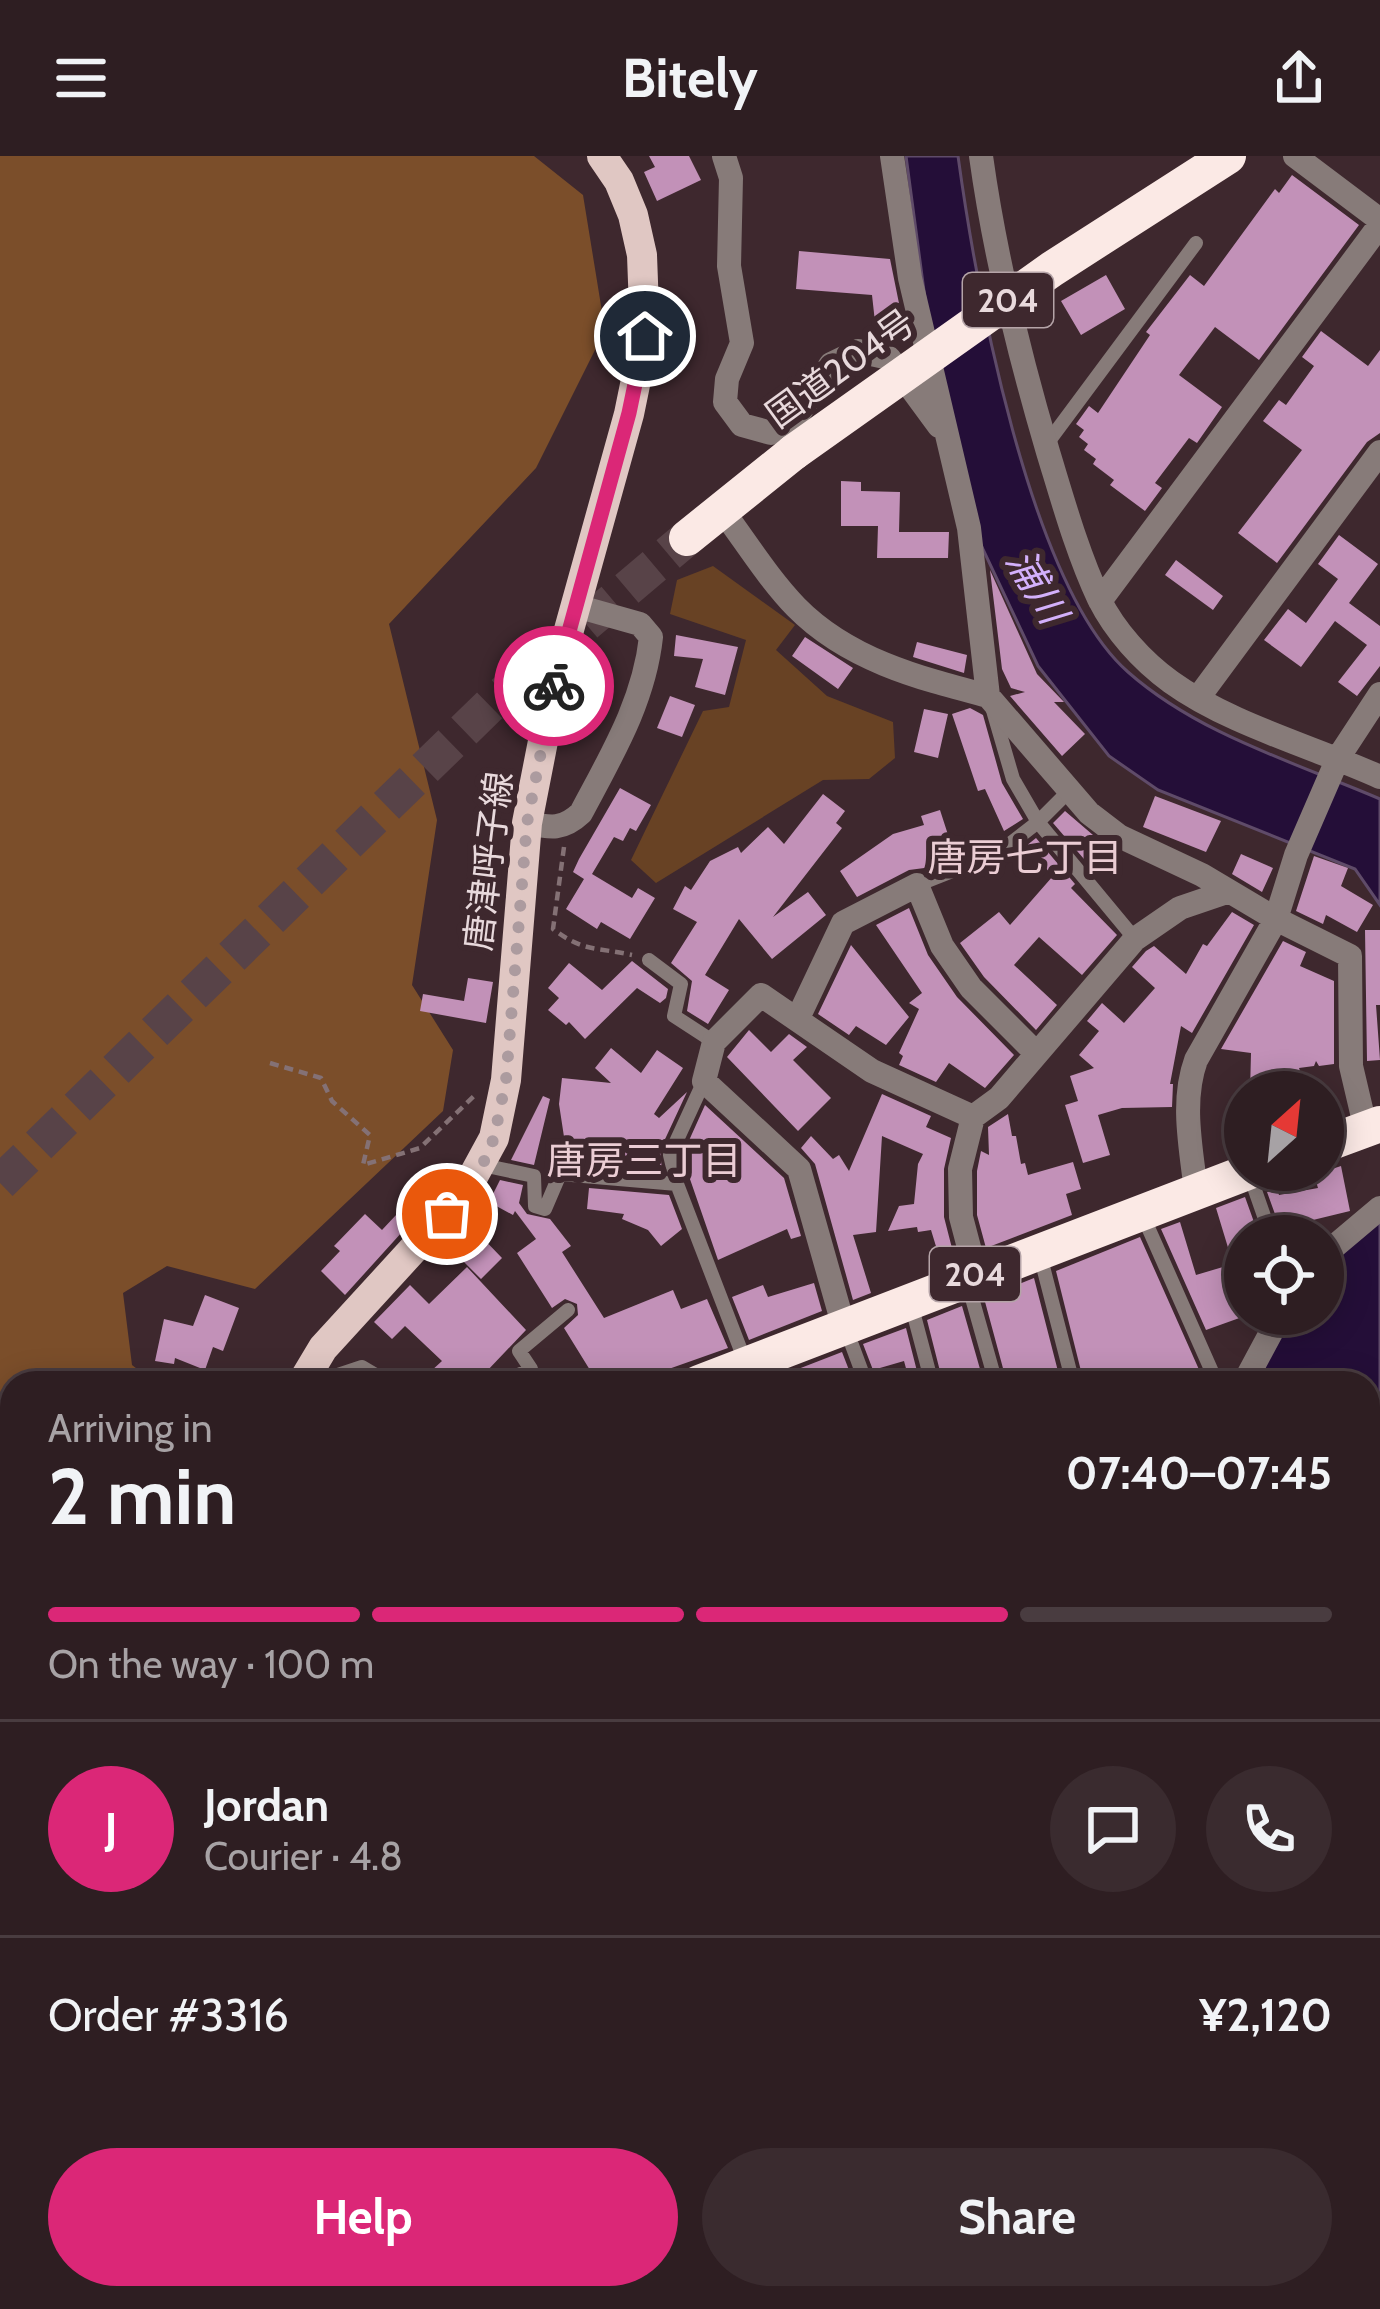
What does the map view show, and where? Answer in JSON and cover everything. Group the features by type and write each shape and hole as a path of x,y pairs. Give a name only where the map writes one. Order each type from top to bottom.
{"highway":[{"name":"国道204号","path":"687,538 794,452 1033,283 1228,156"},
{"path":"1344,1137 1373,1127"},
{"name":"204","path":"729,1371 1224,1180"}],"main road":[{"name":"唐津呼子線","path":"309,1371 323,1348 464,1195 494,1138 506,1080 527,823 555,680 629,413 645,336 642,255 633,215 620,182 602,156"}],"street":[{"path":"724,156 731,178 729,266 742,343 727,379 725,402 742,424 771,433 796,418 831,364 858,351 889,358 944,433"},
{"path":"892,156 910,278 969,528 988,696"},
{"path":"981,156 1014,330 1071,526 1100,602 1124,639 1170,681 1198,698 1380,777"},
{"path":"1100,602 1380,222 1294,156"},
{"path":"1198,698 1380,452"},
{"path":"722,510 795,606 834,639 902,673 988,696 1089,813 1119,836 1202,875 1350,956 1352,1066 1373,1127"},
{"path":"527,823 553,829 567,826 581,813 638,703 648,669 651,637 640,625 576,606"},
{"path":"1196,1190 1188,1117 1189,1079 1196,1060 1276,919 1296,856 1338,758 1380,694"},
{"path":"798,1018 843,923 917,885 942,946 971,988 1036,1053"},
{"path":"976,1274 961,1217 960,1169 973,1117 999,1097 1135,939 1180,908 1227,892"},
{"path":"843,1324 800,1169 704,1081 714,1042 761,995 872,1071 973,1117"},
{"path":"1344,1238 1380,1208"},
{"path":"1250,1371 1270,1335"}],"lane":[{"path":"1046,445 1196,243"},
{"path":"988,696 1013,779 1038,822 1135,939"},
{"path":"917,885 998,853 1070,791"},
{"path":"649,960 681,984 674,1016 714,1042"},
{"path":"704,1081 670,1155 746,1364"},
{"path":"482,1166 534,1176 536,1206 544,1208 560,1174 677,1184"},
{"path":"1141,1211 1211,1371"},
{"path":"1039,1250 1070,1371"},
{"path":"976,1274 970,1291 993,1371"},
{"path":"909,1299 929,1371"},
{"path":"526,1371 530,1369 519,1351 568,1310"},
{"path":"843,1324 862,1371"}],"path":[{"path":"567,826 554,929 577,948 599,947 649,960"},
{"path":"270,1063 321,1078 332,1101 370,1135 362,1165 420,1148 488,1083 506,1080"}],"shaded area":[{"path":"0,156 534,156 583,195 605,330 536,468 389,624 437,820 412,985 453,1050 443,1111 255,1289 167,1266 123,1293 132,1365 140,1371 0,1371"},
{"path":"713,566 795,625 776,650 827,696 893,722 895,758 869,779 823,780 656,883 631,860 703,711 729,707 746,640 670,614 677,580"}],"water":[{"name":"浦川","path":"906,156 958,156 978,279 1013,430 1062,573 1093,630 1128,672 1185,713 1248,745 1380,799 1380,905 1355,869 1158,790 1109,756 1038,666 980,543 938,396"},
{"path":"1380,1213 1380,1371 1262,1371 1280,1335 1344,1335 1344,1243"}],"building":[{"path":"649,156 689,156 701,180 657,201 644,172 655,167"},
{"path":"1292,175 1359,225 1259,360 1215,327 1179,375 1222,407 1197,443 1189,438 1155,483 1162,488 1145,511 1110,485 1114,480 1093,464 1096,459 1084,450 1088,444 1079,437 1084,430 1076,424 1089,406 1098,413 1150,335 1146,332 1190,275 1204,286 1275,189 1279,193"},
{"path":"799,251 890,259 904,328 876,331 872,295 796,289"},
{"path":"1106,275 1125,309 1081,335 1061,301"},
{"path":"1321,331 1368,366 1380,350 1380,433 1367,442 1277,563 1238,533 1302,450 1263,421 1279,400 1286,405 1314,366 1302,357"},
{"path":"841,481 861,482 861,491 900,492 899,532 949,532 948,558 877,558 878,526 841,526"},
{"path":"1339,535 1378,564 1349,603 1380,626 1380,666 1357,696 1338,682 1367,645 1335,621 1301,667 1264,640 1288,609 1306,623 1338,579 1318,564"},
{"path":"1176,560 1223,596 1213,610 1165,575"},
{"path":"990,570 1037,674 1064,702 1054,702 1085,734 1062,756 1010,696 1025,692 1011,688 1002,669"},
{"path":"676,635 738,647 725,695 695,687 703,659 674,656"},
{"path":"805,637 853,668 838,689 792,656"},
{"path":"917,642 967,655 964,673 913,657"},
{"path":"670,696 695,705 682,737 657,728"},
{"path":"970,708 983,715 1002,783 1023,819 1004,831 985,789 978,791 952,714"},
{"path":"924,709 948,714 938,758 914,752"},
{"path":"620,788 651,805 636,831 630,828 623,841 614,837 592,874 632,898 638,888 655,898 630,939 601,922 597,929 566,909 584,879 573,872"},
{"path":"823,794 845,811 836,823 842,828 773,917 808,892 826,915 772,959 739,919 705,975 729,990 708,1024 687,1011 692,981 671,963 697,922 673,909 685,886 691,890 710,861 738,847 741,853 768,827 784,844"},
{"path":"1155,796 1221,821 1206,852 1143,827"},
{"path":"940,810 951,844 927,852 932,867 909,870 857,897 840,871 893,834 924,825 921,816"},
{"path":"1065,811 1107,847 1090,866 1053,823"},
{"path":"1036,838 1075,884 1071,888 1117,935 1082,975 1039,937 1014,965 1057,1005 1036,1030 984,977 960,943 999,912 1010,925 1053,876 1026,846"},
{"path":"1241,854 1273,868 1262,892 1232,874"},
{"path":"1314,856 1348,868 1341,886 1373,905 1357,932 1326,915 1323,924 1296,911"},
{"path":"909,908 928,955 957,997 1014,1055 985,1088 949,1063 936,1082 899,1065 903,1056 899,1053 919,1009 909,1003 922,993 876,925"},
{"path":"1232,912 1254,925 1192,1033 1181,1026 1170,1084 1172,1107 1122,1108 1098,1115 1110,1155 1083,1163 1065,1105 1078,1101 1070,1076 1094,1068 1079,1055 1099,1031 1087,1021 1102,1003 1124,1023 1155,988 1132,967 1146,951 1154,946 1186,974 1203,944 1207,946"},
{"path":"1365,930 1380,930 1380,1005 1376,1005 1380,1060 1367,1061"},
{"path":"1283,941 1306,952 1300,966 1334,981 1334,1064 1319,1066 1316,1061 1300,1071 1251,1071 1251,1053 1221,1049"},
{"path":"851,945 909,1017 886,1045 856,1026 849,1035 818,1014"},
{"path":"632,961 668,989 660,1003 637,988 585,1039 548,1010 559,998 548,988 569,963 602,990"},
{"path":"468,978 493,982 486,1023 420,1011 423,994 464,1001"},
{"path":"749,1030 771,1052 789,1034 807,1047 793,1060 831,1098 798,1131 727,1057"},
{"path":"611,1048 641,1073 657,1050 683,1068 654,1114 659,1118 687,1092 660,1150 662,1171 568,1163 559,1104 562,1078 611,1083 595,1068"},
{"path":"882,1094 931,1116 926,1127 951,1138 944,1169 944,1217 955,1260 942,1266 931,1230 888,1231 899,1206 914,1204 923,1154 882,1136 876,1232 853,1235 871,1293 853,1300 815,1164 801,1148 811,1136 833,1159 839,1155 849,1171"},
{"path":"543,1096 550,1099 534,1165 511,1160"},
{"path":"705,1105 784,1178 801,1236 791,1239 787,1229 718,1260 682,1156"},
{"path":"1008,1114 1028,1175 1073,1162 1081,1189 1066,1194 1072,1215 986,1248 977,1215 977,1171 981,1151 989,1155 988,1127"},
{"path":"500,1180 523,1185 519,1203 527,1214 550,1219 571,1246 562,1252 604,1318 673,1290 681,1309 707,1299 728,1348 663,1371 591,1371 564,1328 578,1315 577,1304 565,1299 552,1308 517,1253 536,1239 515,1211 513,1215 489,1202"},
{"path":"1344,1181 1350,1211 1275,1215 1267,1192 1344,1191"},
{"path":"589,1188 669,1195 682,1229 661,1246 648,1230 622,1219 624,1214 587,1209"},
{"path":"1245,1197 1251,1215 1224,1215 1224,1234 1216,1208"},
{"path":"411,1199 422,1210 345,1295 321,1271 340,1251 334,1246 365,1214 382,1230"},
{"path":"1180,1222 1196,1275 1224,1267 1224,1324 1206,1330 1161,1229"},
{"path":"475,1230 502,1258 481,1279 460,1258"},
{"path":"1140,1237 1200,1371 1081,1371 1056,1271"},
{"path":"467,1267 526,1330 487,1371 431,1371 442,1361 405,1326 392,1339 374,1322 410,1285 429,1304"},
{"path":"1034,1278 1058,1371 1004,1371 984,1298"},
{"path":"814,1283 822,1311 749,1340 732,1297 763,1285 768,1297"},
{"path":"205,1295 239,1308 223,1351 213,1347 205,1370 175,1358 174,1364 155,1361 164,1319 193,1326"},
{"path":"962,1306 981,1371 940,1371 927,1320"},
{"path":"906,1328 917,1371 907,1371 904,1361 873,1370 863,1344"},
{"path":"842,1352 849,1371 793,1371"}],"tunnel":[{"path":"0,1183 491,704 687,538"}],"way so far":[{"path":"447,1214 482,1166 494,1138 506,1080 527,823 554,686"}],"district":[{"name":"唐房七丁目","path":"1025,857"},
{"name":"唐房三丁目","path":"644,1160"}],"route":[{"path":"554,686 629,413 645,336"}]}
